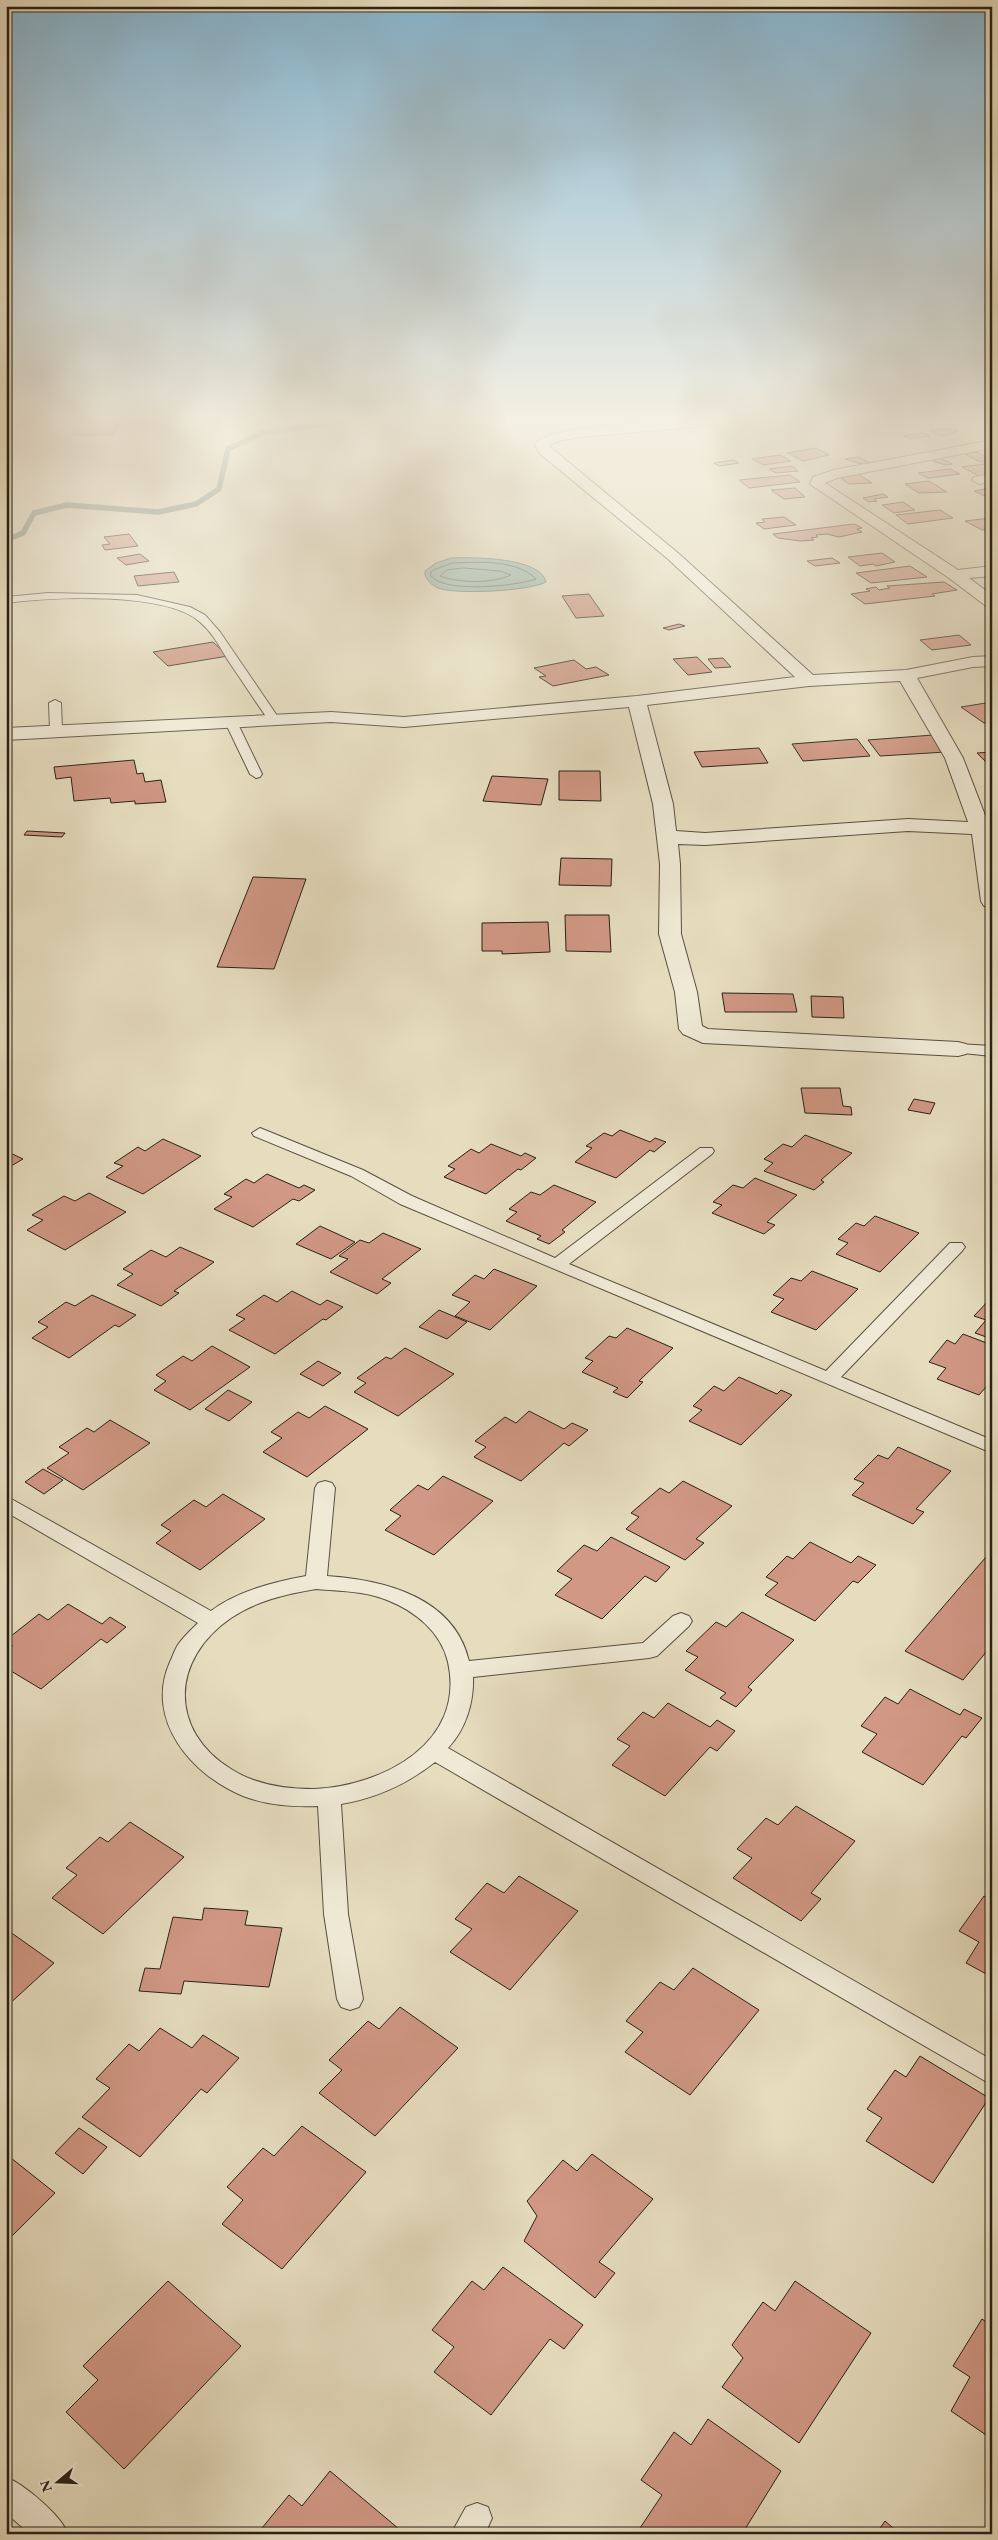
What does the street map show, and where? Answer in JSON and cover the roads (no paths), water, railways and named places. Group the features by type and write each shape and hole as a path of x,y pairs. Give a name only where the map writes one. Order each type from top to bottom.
{"street":[{"path":"654,541 809,681"},
{"path":"902,541 955,575 992,603"},
{"path":"955,575 992,571"},
{"path":"6,734 331,717 404,722 637,700 809,681 906,675 989,663"},
{"path":"906,675 954,758 987,830 992,901"},
{"path":"637,700 663,804 670,864 670,934 686,992 691,1029 703,1036 958,1049"},
{"path":"667,837 705,839 908,825 987,830"}],"lane":[{"path":"6,600 53,594 156,601 186,608 201,616 214,632 274,720"},
{"path":"55,703 56,730"},
{"path":"230,722 256,774"},
{"path":"958,1049 992,1051"},
{"path":"260,1133 357,1173 406,1200 557,1265 992,1447"},
{"path":"557,1265 706,1151"},
{"path":"829,1379 956,1247"},
{"path":"316,1582 325,1488"},
{"path":"6,1503 212,1621"},
{"path":"316,1582 358,1585 396,1596 428,1614 452,1640 463,1670 464,1698 453,1725 434,1750 405,1773 369,1789 329,1797 284,1797 242,1786 208,1766 184,1740 172,1709 174,1677 188,1647 212,1621 242,1601 277,1588 316,1582"},
{"path":"463,1670 649,1650 681,1621"},
{"path":"434,1750 992,2074"},
{"path":"329,1797 336,1914 350,1999"},
{"path":"6,2492 53,2534"}],"water":[{"path":"451,558 504,560 519,563 541,574 546,582 525,588 475,592 438,588 427,579 425,571 436,563"}]}
